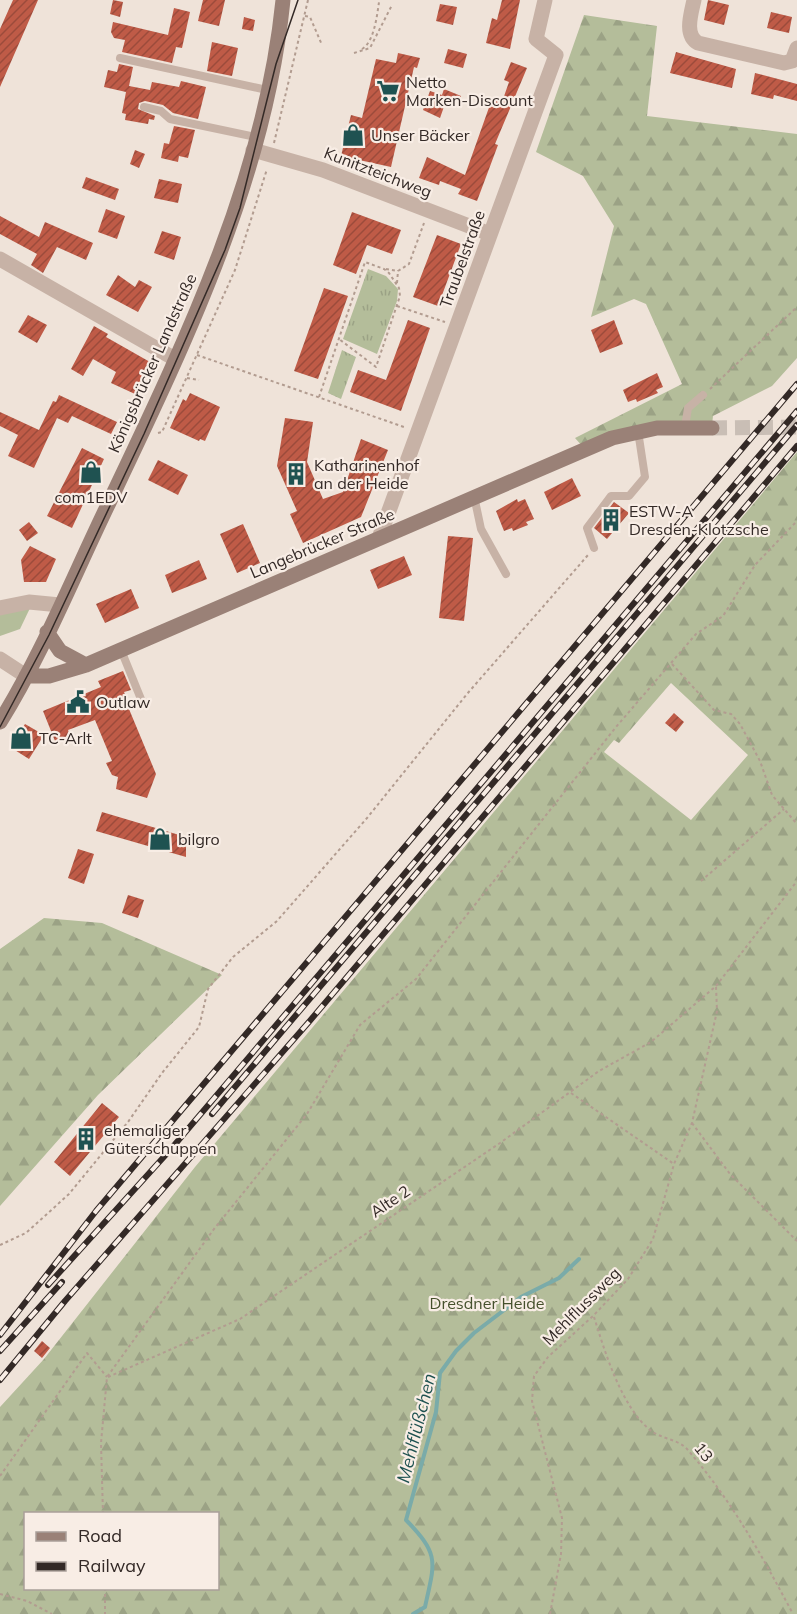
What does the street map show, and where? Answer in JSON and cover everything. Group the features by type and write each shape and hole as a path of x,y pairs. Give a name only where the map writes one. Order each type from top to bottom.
{"main road":[{"name":"Königsbrücker Landstraße","path":"0,722 48,632 175,359 223,249 254,143 278,48 283,0"},
{"name":"Langebrücker Straße","path":"26,676 49,676 121,651 573,453 638,431 685,427 712,428"},
{"path":"48,632 60,651 86,665"}],"street":[{"name":"Traubelstraße","path":"379,538 556,55 536,39 545,0"},
{"path":"694,0 689,33 698,43 784,63 792,62 797,48"},
{"name":"Kunitzteichweg","path":"254,143 490,234"},
{"path":"0,259 175,359"},
{"path":"0,608 29,602 60,605"},
{"path":"0,659 26,676"}],"lane":[{"path":"120,58 267,90"},
{"path":"144,107 161,111 170,119 254,143"},
{"path":"685,427 688,408 703,395"},
{"path":"594,548 587,528 611,496 629,496 645,477 638,431"},
{"path":"474,496 481,529 506,574"},
{"path":"121,651 143,704"}],"path":[{"path":"379,3 376,23 366,46 354,53 370,48 392,5"},
{"path":"305,16 310,17 321,45"},
{"path":"319,397 365,262 398,271 409,264 429,210"},
{"path":"384,268 397,283"},
{"path":"339,339 376,367 400,296 397,283 398,271"},
{"path":"397,306 456,326"},
{"path":"703,395 797,307"},
{"path":"197,355 418,432"},
{"path":"187,378 199,380"},
{"path":"103,1512 101,1443 107,1377 214,1229 307,1114 360,1025 416,979 616,727 696,634 723,616 755,565 797,521"},
{"path":"0,1245 26,1233 69,1194 128,1122 162,1073 199,1027 208,988 233,957 276,921 367,818 467,694 594,548"},
{"path":"671,663 714,710 731,714 740,724 760,761 772,795 797,824"},
{"path":"701,881 784,809"},
{"name":"Alte 2","path":"107,1377 240,1319 571,1093 599,1071 651,1042 716,986 797,881"},
{"name":"Mehlflussweg","path":"550,1614 561,1554 562,1518 532,1401 534,1376 548,1357 593,1316 628,1279 653,1239 674,1164 692,1123 717,1011 716,986"},
{"path":"571,1093 674,1164"},
{"path":"692,1123 730,1174 797,1241"},
{"name":"13","path":"593,1316 606,1357 622,1393 651,1430 685,1447 747,1527 793,1614"},
{"path":"0,1476 87,1353 107,1377"},
{"path":"105,1590 105,1614"},
{"path":"0,1594 27,1601 52,1614"}],"green space":[{"path":"584,15 657,26 647,116 797,134 797,358 772,386 713,416 712,425 583,447 575,438 682,384 646,304 634,299 591,317 614,226 583,176 536,152"},
{"path":"368,269 386,276 398,289 397,301 377,354 343,339"},
{"path":"342,350 356,357 341,399 328,393"},
{"name":"Dresdner Heide","path":"797,452 797,1614 0,1614 0,1407 44,1359 195,1167","holes":["671,683 748,755 691,820 604,752 614,740 619,743"]},
{"path":"31,606 20,629 0,636 0,612"},
{"path":"44,918 102,923 222,975 98,1095 0,1206 0,949"}],"building":[{"path":"13,0 38,0 0,87 0,29"},
{"path":"113,0 123,2 120,17 110,14"},
{"path":"203,0 225,0 219,26 198,21"},
{"path":"502,0 520,0 510,49 486,43 492,18 497,20"},
{"path":"708,0 729,5 724,25 704,20"},
{"path":"440,4 457,7 453,25 436,21"},
{"path":"174,8 190,12 182,48 176,47 172,63 122,52 125,40 114,38 111,32 113,22 168,35"},
{"path":"771,12 792,17 789,33 767,28"},
{"path":"244,17 255,20 253,31 242,29"},
{"path":"212,42 238,48 232,76 207,71"},
{"path":"448,49 467,54 463,68 444,63"},
{"path":"676,52 736,69 732,88 670,73"},
{"name":"Netto Marken-Discount","path":"398,53 420,58 417,68 414,67 391,167 341,156 351,115 362,118 376,59 396,63"},
{"path":"511,62 527,68 495,144 498,145 477,201 458,194 461,189 440,181 439,185 419,178 427,157 465,175 492,99 502,102 509,82 504,80"},
{"path":"119,64 133,67 129,86 150,90 152,82 179,87 181,81 206,87 198,119 173,113 163,105 145,101 139,103 138,109 155,116 154,120 149,119 148,124 125,120 126,114 122,113 126,92 104,87 108,70 117,72"},
{"path":"755,73 797,84 797,101 774,95 773,99 751,94"},
{"path":"444,89 461,96 457,105 446,101 440,118 423,110 430,91 442,95"},
{"path":"174,126 195,130 188,158 179,156 178,162 161,158 164,143 169,144"},
{"path":"135,150 145,154 139,168 130,164"},
{"path":"86,177 119,189 115,200 82,188"},
{"path":"159,179 182,184 178,203 154,198"},
{"path":"106,209 125,216 117,239 98,232"},
{"path":"352,212 401,230 392,254 367,245 356,274 333,265"},
{"path":"0,216 39,237 45,222 93,243 86,260 57,247 43,273 31,265 37,254 0,234"},
{"path":"162,231 181,237 174,260 154,253"},
{"path":"437,235 461,244 438,306 413,297"},
{"path":"118,275 135,287 139,280 152,287 138,312 106,295"},
{"path":"324,288 348,296 318,379 294,371"},
{"path":"28,315 47,325 37,343 18,332"},
{"path":"408,320 430,328 401,411 350,392 358,370 386,380"},
{"path":"614,320 623,344 600,353 591,330"},
{"path":"94,326 108,334 106,337 150,362 135,394 111,383 116,372 93,359 83,376 71,369"},
{"path":"657,373 663,387 656,390 658,393 637,402 636,399 628,402 623,390"},
{"path":"190,393 220,407 205,441 200,439 199,441 170,428 183,399 186,401"},
{"path":"59,395 117,422 111,434 72,416 68,423 57,418 34,468 8,456 18,435 0,426 0,412 39,430 53,401 56,402"},
{"name":"Katharinenhof an der Heide","path":"285,418 313,422 307,462 323,499 343,492 361,439 388,450 361,517 303,543 290,514 297,511 277,466"},
{"path":"82,448 104,459 72,528 47,516"},
{"path":"158,460 188,475 178,495 148,480"},
{"path":"572,478 581,496 552,510 544,492"},
{"path":"517,499 518,502 525,499 534,519 526,522 528,525 513,531 512,528 504,531 496,511"},
{"name":"ESTW-A Dresden-Klotzsche","path":"614,502 629,513 607,539 594,528"},
{"path":"29,522 38,533 27,541 19,530"},
{"path":"243,524 260,563 237,573 220,534"},
{"path":"448,536 473,538 464,621 439,618"},
{"path":"30,546 56,559 46,582 24,582 21,560"},
{"path":"404,556 412,575 378,589 370,570"},
{"path":"199,560 207,579 172,593 165,575"},
{"path":"131,589 139,608 105,623 96,604"},
{"path":"123,671 131,690 124,692 126,696 124,697 156,774 147,798 116,789 118,777 112,775 106,763 112,761 95,720 68,730 70,735 55,741 43,711 101,687 98,681"},
{"path":"674,713 684,722 676,732 665,723"},
{"path":"25,724 44,735 29,759 10,747"},
{"path":"102,812 186,837 186,857 96,831"},
{"path":"78,849 94,854 84,884 68,878"},
{"path":"128,895 144,900 138,918 122,913"},
{"name":"ehemaliger Güterschuppen","path":"102,1103 119,1117 70,1176 54,1162"},
{"path":"42,1341 50,1348 42,1358 34,1351"}],"waterway":[{"name":"Mehlflüßchen","path":"413,1614 425,1607 431,1579 432,1559 425,1542 406,1520 436,1412 440,1373 456,1351 474,1333 521,1297 559,1278 579,1259"}],"tunnel":[{"path":"712,428 797,427"}],"tram line":[{"path":"0,727 49,635 144,434 225,250 240,208 276,64 298,0"}],"railway":[{"path":"0,1335 96,1211 797,384"},
{"path":"48,1285 171,1149 797,411"},
{"path":"212,1114 797,425"},
{"path":"0,1380 65,1301 308,1023 797,446"},
{"path":"0,1351 62,1282"}],"place":[{"name":"Netto Marken-Discount","path":"388,91"},
{"name":"Unser Bäcker","path":"353,135"},
{"name":"com1EDV","path":"91,472"},
{"name":"Katharinenhof an der Heide","path":"296,474"},
{"name":"ESTW-A Dresden-Klotzsche","path":"611,520"},
{"name":"Outlaw","path":"78,702"},
{"name":"TC-Arlt","path":"21,738"},
{"name":"bilgro","path":"160,839"},
{"name":"ehemaliger Güterschuppen","path":"86,1139"}]}
